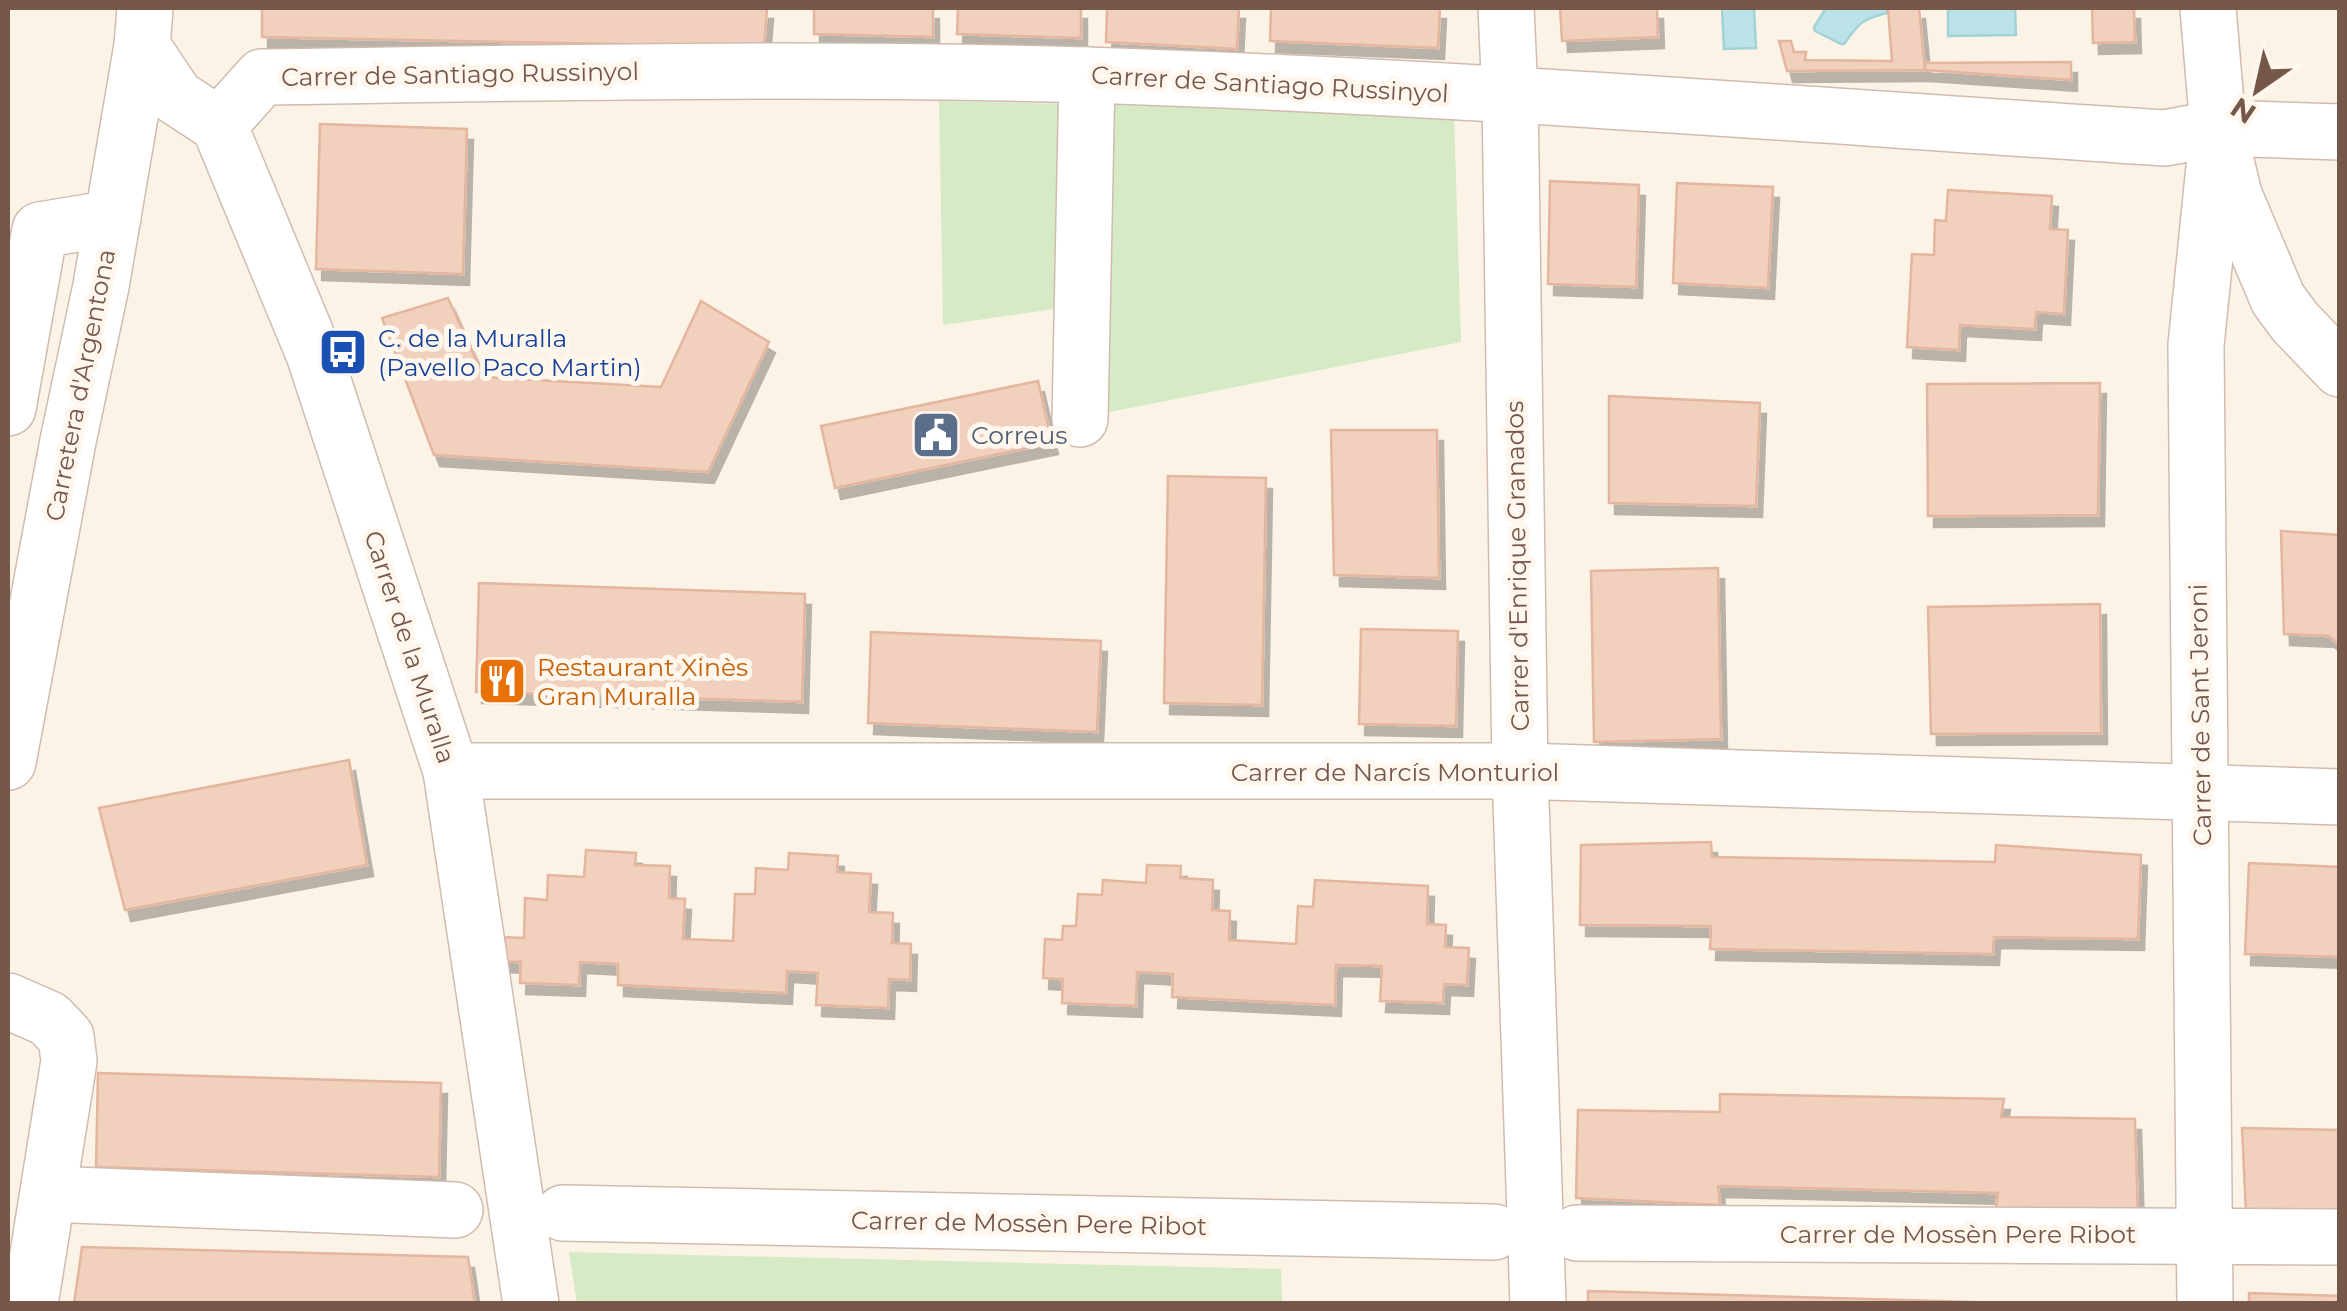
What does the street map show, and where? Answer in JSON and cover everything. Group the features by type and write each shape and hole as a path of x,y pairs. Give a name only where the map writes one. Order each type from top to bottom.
{"street":[{"name":"Carrer d'Enrique Granados","path":"1506,8 1520,771 1538,1304"},
{"path":"2208,8 2218,128 2234,195 2278,299 2340,370"},
{"path":"143,27 176,97 219,124"},
{"name":"Carretera d'Argentona","path":"8,762 101,286 143,27"},
{"name":"Carrer de Santiago Russinyol","path":"219,124 262,77 774,70 1087,76 1510,95 2165,138 2218,128 2340,132"},
{"path":"1080,420 1087,76"},
{"name":"Carrer de la Muralla","path":"219,124 314,354 451,771 531,1304"},
{"name":"Carrer de Sant Jeroni","path":"2205,1304 2196,345 2218,128"},
{"path":"8,408 40,230 113,218"},
{"path":"8,440 68,441"},
{"name":"Carrer de Narcís Monturiol","path":"451,771 1520,771 2340,797"},
{"path":"8,1001 50,1019 66,1037 69,1062 33,1229 30,1304"},
{"path":"33,1229 455,1210"},
{"name":"Carrer de Mossèn Pere Ribot","path":"564,1214 1494,1232"},
{"name":"Carrer de Mossèn Pere Ribot","path":"1577,1233 2340,1237"}],"green space":[{"path":"939,101 1454,113 1461,342 1105,413 1082,305 943,325"},
{"path":"569,1252 1281,1269 1282,1303 577,1303"}],"water":[{"path":"1722,8 1754,8 1756,48 1724,49"},
{"path":"1826,8 1887,8 1887,13 1862,23 1841,44 1815,31"},
{"path":"1948,8 2015,8 2016,35 1948,36"}],"building":[{"path":"262,8 767,8 764,47 262,37"},
{"path":"814,8 933,8 933,37 814,34"},
{"path":"958,8 1081,8 1081,38 957,34"},
{"path":"1107,8 1239,8 1237,49 1106,42"},
{"path":"1271,8 1440,8 1438,48 1270,41"},
{"path":"1560,8 1657,8 1658,37 1562,41"},
{"path":"1888,8 1919,8 1925,70 1787,71 1779,41 1791,41 1794,52 1806,52 1805,60 1892,61"},
{"path":"2092,8 2134,8 2135,42 2093,43"},
{"path":"2071,62 2071,80 1925,70 1925,63"},
{"path":"320,124 467,129 463,274 316,269"},
{"path":"1550,181 1639,185 1636,287 1548,284"},
{"path":"1677,183 1773,187 1768,288 1673,283"},
{"path":"1948,190 2052,196 2050,229 2068,230 2064,314 2036,312 2035,329 1960,325 1959,350 1907,347 1912,254 1934,255 1935,220 1946,221"},
{"path":"448,298 484,377 661,387 701,301 769,342 708,472 434,455 382,318"},
{"name":"Correus","path":"1038,381 1052,443 835,488 821,426"},
{"path":"2100,383 2098,515 1928,516 1927,384"},
{"path":"1609,396 1760,403 1756,506 1609,503"},
{"path":"1331,430 1437,430 1439,578 1334,575"},
{"path":"1168,476 1266,478 1262,705 1164,703"},
{"path":"2281,531 2340,535 2340,646 2329,636 2284,634"},
{"path":"1718,568 1721,739 1594,742 1591,571"},
{"path":"479,583 805,594 802,702 476,692"},
{"path":"2100,604 2101,733 1931,734 1928,607"},
{"path":"1361,629 1458,631 1456,726 1359,724"},
{"path":"871,632 1101,641 1097,732 868,723"},
{"path":"349,760 367,865 125,910 99,808"},
{"path":"1711,842 1712,857 1995,862 1996,845 2141,855 2138,939 1994,937 1993,954 1710,949 1711,926 1580,925 1581,845"},
{"path":"586,850 636,853 635,865 670,866 669,898 685,899 683,939 733,941 735,894 755,894 756,868 788,870 789,853 838,856 837,872 871,874 869,912 893,913 892,943 911,944 910,980 889,979 888,1008 816,1005 818,973 787,971 786,993 618,985 618,964 580,962 579,985 520,983 521,962 498,961 499,937 524,938 525,898 547,900 548,875 584,877"},
{"path":"2249,863 2340,867 2340,957 2245,954"},
{"path":"1147,865 1181,866 1180,878 1213,880 1212,910 1230,911 1229,940 1296,944 1298,906 1313,907 1315,880 1428,886 1427,924 1446,925 1445,947 1469,948 1467,985 1444,984 1443,1003 1380,1001 1382,966 1336,965 1335,1005 1172,997 1173,974 1137,972 1136,1006 1062,1003 1063,979 1043,978 1045,939 1062,940 1063,926 1076,926 1078,894 1102,895 1103,880 1146,883"},
{"path":"98,1073 441,1083 439,1177 96,1167"},
{"path":"1720,1094 2004,1099 2001,1117 2135,1119 2138,1218 1995,1215 1998,1193 1718,1186 1720,1205 1576,1198 1578,1110 1720,1112"},
{"path":"2242,1128 2340,1130 2340,1215 2246,1213"},
{"path":"82,1247 468,1257 475,1304 74,1304"},
{"path":"1588,1291 2046,1304 1588,1304"},
{"path":"2249,1293 2340,1296 2340,1304 2249,1304"}],"place":[{"name":"C. de la Muralla (Pavello Paco Martin)","path":"343,352"},
{"name":"Correus","path":"936,435"},
{"name":"Restaurant Xinès Gran Muralla","path":"502,681"}]}
